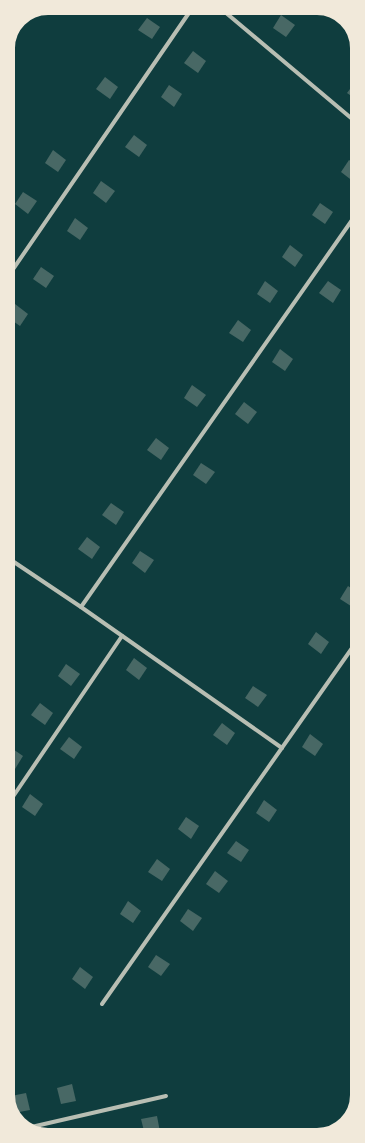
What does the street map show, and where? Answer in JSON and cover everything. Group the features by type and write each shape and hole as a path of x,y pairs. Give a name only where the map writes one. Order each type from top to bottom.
{"street":[{"path":"14,268 188,14"},
{"path":"227,14 351,118"},
{"path":"81,607 351,222"},
{"path":"14,562 81,607 282,748"},
{"path":"14,795 122,636"},
{"path":"102,1004 351,650"},
{"path":"35,1126 166,1096"}],"building":[{"path":"281,15 295,25 286,37 273,28"},
{"path":"147,18 160,27 152,39 138,30"},
{"path":"193,51 206,61 198,73 184,63"},
{"path":"105,77 118,87 110,99 96,89"},
{"path":"169,85 182,94 174,107 161,97"},
{"path":"351,88 351,96 347,93"},
{"path":"134,135 147,145 139,157 125,147"},
{"path":"53,150 66,160 58,172 45,163"},
{"path":"349,160 351,161 351,180 341,172"},
{"path":"101,181 115,191 106,203 93,193"},
{"path":"23,192 37,201 28,214 15,204"},
{"path":"320,203 333,212 325,224 312,215"},
{"path":"75,218 88,228 80,240 67,231"},
{"path":"290,245 303,255 295,267 282,257"},
{"path":"41,267 54,276 46,288 33,279"},
{"path":"265,281 278,291 270,303 257,294"},
{"path":"328,281 341,290 333,303 319,293"},
{"path":"15,304 28,314 20,326 14,322"},
{"path":"238,320 251,330 243,342 229,333"},
{"path":"280,349 293,359 285,371 272,362"},
{"path":"192,385 206,395 197,407 184,398"},
{"path":"244,402 257,412 248,424 235,414"},
{"path":"156,438 169,448 161,460 147,450"},
{"path":"201,463 215,472 206,484 193,475"},
{"path":"111,503 124,512 116,525 102,515"},
{"path":"87,537 100,547 92,559 78,549"},
{"path":"140,551 154,560 145,573 132,563"},
{"path":"348,586 351,588 351,606 340,599"},
{"path":"316,632 329,642 321,654 308,644"},
{"path":"134,658 147,668 139,680 126,670"},
{"path":"66,664 80,674 71,686 58,676"},
{"path":"253,686 267,695 258,707 245,698"},
{"path":"40,703 53,713 45,725 31,715"},
{"path":"222,723 235,733 227,745 213,735"},
{"path":"310,734 323,744 315,756 302,747"},
{"path":"69,737 82,747 74,759 60,749"},
{"path":"14,750 23,756 15,769 14,768"},
{"path":"30,794 43,804 35,816 22,807"},
{"path":"264,800 277,810 269,822 256,813"},
{"path":"186,817 199,826 191,839 178,829"},
{"path":"236,841 249,850 241,862 227,853"},
{"path":"157,859 170,869 162,881 148,872"},
{"path":"215,871 228,881 219,893 206,884"},
{"path":"128,901 141,911 133,923 120,914"},
{"path":"188,909 202,918 193,931 180,921"},
{"path":"156,955 170,964 161,976 148,967"},
{"path":"80,967 93,977 85,989 72,979"},
{"path":"72,1084 76,1101 61,1104 57,1088"},
{"path":"26,1093 30,1110 19,1112 15,1104 14,1095"},
{"path":"157,1116 159,1129 144,1129 141,1119"}]}
